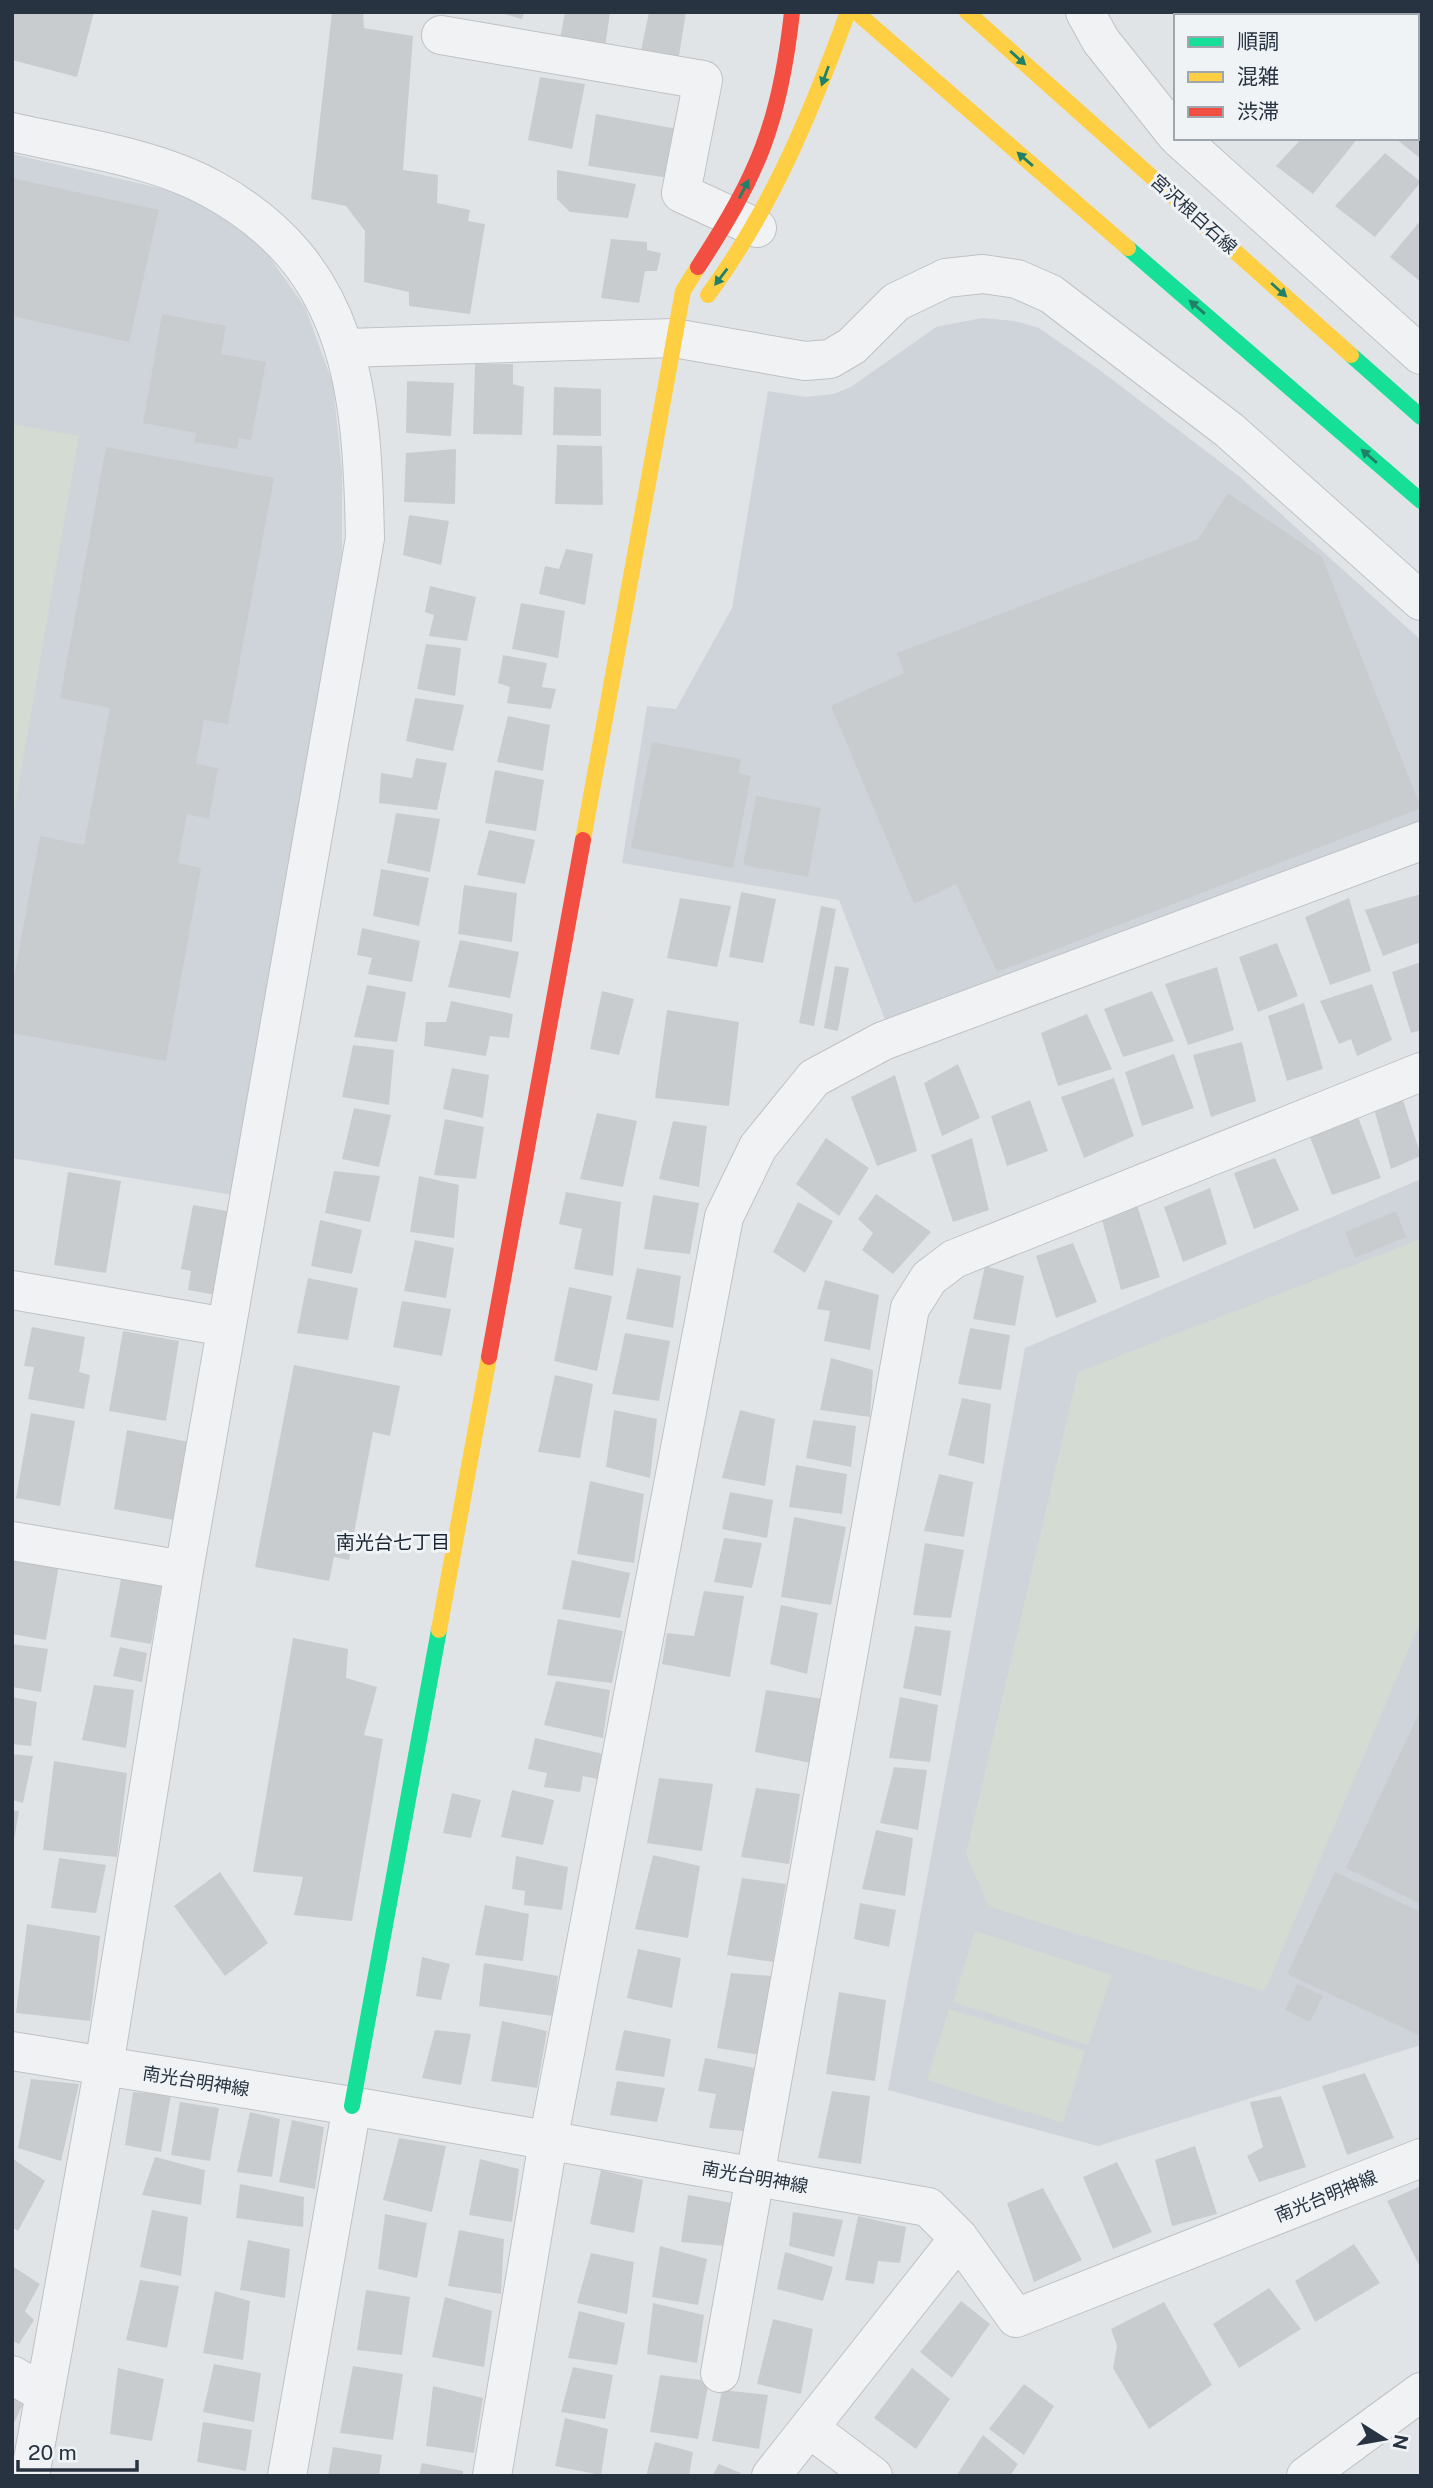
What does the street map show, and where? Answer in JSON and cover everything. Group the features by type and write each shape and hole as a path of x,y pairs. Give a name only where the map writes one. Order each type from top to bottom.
{"street":[{"path":"674,338 743,222 778,106 786,70 792,12"},
{"path":"287,2476 683,291 791,163 848,12"},
{"path":"856,12 1421,501"},
{"name":"宮沢根白石線","path":"967,12 1421,417"},
{"path":"1085,12 1101,41 1174,133"},
{"path":"440,34 703,80 681,193 743,222"},
{"path":"12,132 139,161 211,188 275,232 320,289 346,348 363,440 365,538 184,1570 104,2066 30,2476"},
{"path":"1180,140 1421,355"},
{"path":"346,348 674,338 805,361 830,359 852,346 896,302 946,278 983,274 1017,279 1051,294 1228,430 1421,601"},
{"path":"492,2476 548,2142 724,1217 758,1147 814,1078 883,1041 1421,841"},
{"path":"720,2373 910,1308 929,1278 954,1259 1421,1072"},
{"path":"12,1290 226,1327"},
{"path":"12,1541 184,1570"},
{"name":"南光台明神線","path":"12,2051 352,2106 928,2207 959,2238 1016,2318 1421,2158"},
{"path":"771,2476 959,2238"},
{"path":"12,2375 45,2393"},
{"path":"1306,2476 1421,2392"},
{"path":"809,2427 873,2476"}],"shaded area":[{"path":"12,154 185,194 258,241 305,307 333,384 342,471 342,553 233,1195 12,1158"},
{"path":"982,318 1015,321 1039,328 1101,371 1240,477 1421,640 1421,820 887,1025 839,900 622,863 647,706 676,709 732,608 768,391 805,397 833,394 851,387 936,327"},
{"path":"12,424 79,436 12,823"},
{"path":"1421,1179 1421,2045 1098,2146 888,2090 1025,1348"},
{"path":"1421,1239 1421,1620 1265,1991 989,1907 966,1854 1078,1372"},
{"path":"975,1931 1112,1975 1088,2045 953,2002"},
{"path":"949,2009 1085,2051 1063,2123 927,2080"}],"building":[{"path":"12,12 94,12 77,77 12,60"},
{"path":"332,12 363,13 364,28 413,36 403,170 438,175 437,203 470,210 468,221 485,224 470,314 409,306 409,292 364,282 365,231 346,206 311,199"},
{"path":"497,12 524,12 522,19"},
{"path":"565,12 610,12 605,48 560,39"},
{"path":"649,12 686,12 678,62 640,55"},
{"path":"1245,12 1278,12 1276,14"},
{"path":"1361,12 1364,14 1320,14"},
{"path":"540,77 585,84 572,149 528,140"},
{"path":"1421,105 1421,159 1397,140 1419,140"},
{"path":"596,114 677,129 669,178 588,166"},
{"path":"1300,140 1356,140 1313,194 1276,166"},
{"path":"1385,153 1421,182 1375,237 1335,206"},
{"path":"557,170 636,184 628,218 570,212 557,199"},
{"path":"12,178 159,210 129,342 12,316"},
{"path":"1421,220 1421,282 1390,257"},
{"path":"611,239 647,242 647,250 661,253 657,271 645,271 639,303 601,298"},
{"path":"162,314 226,326 221,354 266,362 251,440 239,438 237,449 194,442 196,433 143,423"},
{"path":"475,364 513,364 513,384 524,387 522,435 473,434"},
{"path":"407,381 454,383 451,436 406,433"},
{"path":"554,387 601,389 601,436 553,435"},
{"path":"557,445 602,446 603,505 555,504"},
{"path":"106,447 274,478 228,724 204,720 196,764 218,768 209,819 187,814 178,863 201,868 166,1061 12,1033 12,988 40,836 84,845 110,708 60,698"},
{"path":"456,449 455,504 404,502 406,453"},
{"path":"1228,493 1322,557 1421,808 997,972 956,884 914,904 831,706 904,673 897,653 1198,539"},
{"path":"409,515 449,521 441,565 403,555"},
{"path":"566,549 593,554 585,605 539,594 545,566 559,569"},
{"path":"430,586 476,597 467,641 429,636 434,615 425,612"},
{"path":"521,603 565,611 558,658 512,649"},
{"path":"426,644 461,648 455,696 417,689"},
{"path":"503,655 547,663 542,687 556,689 551,709 507,703 510,687 498,683"},
{"path":"415,698 464,705 453,751 406,741"},
{"path":"508,716 550,725 543,771 497,762"},
{"path":"652,742 741,759 738,773 751,776 733,868 631,848"},
{"path":"416,758 447,763 437,810 379,803 381,773 412,778"},
{"path":"495,770 544,780 536,831 485,823"},
{"path":"756,796 821,808 808,877 743,865"},
{"path":"396,813 440,819 430,872 387,863"},
{"path":"489,830 535,840 525,884 477,875"},
{"path":"381,869 429,878 419,926 373,916"},
{"path":"464,885 517,893 512,942 458,934"},
{"path":"741,892 776,899 763,963 729,957"},
{"path":"1421,894 1421,942 1383,956 1365,910"},
{"path":"680,898 731,906 717,967 667,958"},
{"path":"1349,898 1371,971 1330,985 1305,917"},
{"path":"821,906 836,909 814,1026 799,1023"},
{"path":"362,928 420,941 412,982 368,974 372,958 357,955"},
{"path":"460,940 519,952 510,998 448,987"},
{"path":"1277,943 1298,996 1258,1012 1239,957"},
{"path":"1421,962 1421,1030 1411,1033 1392,972"},
{"path":"835,966 849,968 838,1031 824,1028"},
{"path":"1217,967 1234,1030 1188,1045 1165,984"},
{"path":"1372,984 1392,1040 1357,1056 1351,1039 1339,1044 1320,1001"},
{"path":"367,985 406,992 397,1042 354,1037"},
{"path":"602,991 634,999 619,1055 590,1049"},
{"path":"1152,991 1174,1041 1123,1057 1104,1009"},
{"path":"451,1001 513,1014 509,1038 490,1036 486,1056 424,1046 426,1022 446,1022"},
{"path":"1304,1003 1323,1069 1287,1081 1268,1016"},
{"path":"667,1010 739,1022 729,1106 655,1098"},
{"path":"1087,1014 1112,1069 1058,1086 1041,1033"},
{"path":"1242,1042 1256,1101 1211,1117 1193,1055"},
{"path":"353,1045 394,1050 389,1105 342,1097"},
{"path":"1174,1054 1194,1108 1142,1126 1125,1072"},
{"path":"958,1064 980,1118 942,1136 924,1083"},
{"path":"452,1068 489,1075 483,1118 443,1109"},
{"path":"895,1075 917,1151 877,1166 851,1097"},
{"path":"1114,1078 1134,1136 1084,1158 1061,1097"},
{"path":"1401,1094 1421,1156 1391,1169 1374,1109"},
{"path":"1030,1100 1048,1151 1007,1166 991,1116"},
{"path":"354,1108 391,1115 379,1167 342,1159"},
{"path":"597,1113 637,1121 623,1187 580,1179"},
{"path":"1358,1117 1381,1178 1332,1195 1310,1137"},
{"path":"445,1119 484,1127 476,1179 434,1175"},
{"path":"673,1121 707,1126 699,1187 659,1179"},
{"path":"826,1138 869,1168 839,1216 796,1184"},
{"path":"972,1138 989,1210 953,1222 931,1155"},
{"path":"1275,1158 1299,1210 1254,1229 1234,1173"},
{"path":"334,1171 380,1176 370,1222 325,1213"},
{"path":"68,1172 121,1181 106,1273 54,1265"},
{"path":"419,1176 459,1185 454,1238 410,1232"},
{"path":"1210,1188 1227,1244 1183,1262 1164,1207"},
{"path":"566,1192 621,1202 613,1276 574,1269 582,1229 559,1224"},
{"path":"876,1194 931,1232 893,1274 862,1250 873,1233 858,1219"},
{"path":"653,1195 699,1203 690,1254 644,1249"},
{"path":"798,1202 833,1221 805,1273 773,1252"},
{"path":"193,1205 232,1212 216,1295 188,1290 191,1271 181,1269"},
{"path":"1137,1205 1160,1277 1121,1290 1102,1220"},
{"path":"1396,1211 1406,1237 1355,1258 1345,1232"},
{"path":"320,1220 362,1230 352,1274 311,1266"},
{"path":"415,1240 454,1248 446,1298 404,1291"},
{"path":"1073,1243 1097,1302 1056,1318 1036,1256"},
{"path":"985,1266 1024,1276 1015,1326 973,1319"},
{"path":"637,1268 681,1276 673,1328 626,1319"},
{"path":"308,1278 358,1288 348,1340 297,1333"},
{"path":"825,1280 879,1295 870,1350 824,1341 830,1311 817,1309"},
{"path":"569,1287 612,1296 597,1371 554,1361"},
{"path":"402,1301 451,1309 442,1356 393,1347"},
{"path":"32,1327 85,1337 79,1372 90,1375 84,1409 28,1399 34,1367 24,1366"},
{"path":"970,1328 1010,1335 1001,1390 958,1384"},
{"path":"123,1331 179,1341 166,1421 109,1411"},
{"path":"625,1333 670,1341 659,1401 612,1394"},
{"path":"831,1358 873,1370 870,1417 820,1410"},
{"path":"294,1365 400,1386 390,1436 373,1432 349,1560 334,1557 329,1581 255,1567"},
{"path":"555,1375 593,1384 580,1458 538,1452"},
{"path":"962,1398 991,1404 984,1464 948,1455"},
{"path":"614,1410 657,1419 650,1478 606,1467"},
{"path":"740,1410 775,1419 765,1486 722,1478"},
{"path":"31,1413 75,1421 60,1506 16,1498"},
{"path":"813,1420 856,1426 851,1467 806,1458"},
{"path":"127,1430 189,1442 174,1520 114,1509"},
{"path":"796,1465 847,1474 842,1514 789,1507"},
{"path":"939,1474 973,1482 964,1537 924,1531"},
{"path":"590,1481 644,1494 634,1563 577,1554"},
{"path":"730,1492 773,1500 767,1538 722,1529"},
{"path":"794,1517 846,1527 831,1605 781,1597"},
{"path":"724,1538 762,1543 752,1588 714,1582"},
{"path":"925,1543 964,1550 951,1618 913,1615"},
{"path":"12,1557 59,1565 46,1640 12,1634"},
{"path":"572,1560 630,1573 620,1618 562,1609"},
{"path":"123,1569 163,1576 151,1644 110,1637"},
{"path":"704,1591 744,1596 730,1677 662,1664 667,1633 694,1636"},
{"path":"781,1605 818,1613 807,1674 770,1664"},
{"path":"558,1619 623,1631 612,1683 547,1675"},
{"path":"915,1626 951,1631 941,1696 903,1688"},
{"path":"293,1638 348,1649 346,1678 377,1687 364,1735 383,1739 352,1921 294,1915 303,1877 253,1872"},
{"path":"12,1644 48,1649 41,1692 12,1687"},
{"path":"120,1647 147,1653 142,1682 113,1676"},
{"path":"556,1681 610,1690 603,1738 544,1725"},
{"path":"94,1685 134,1690 126,1748 82,1740"},
{"path":"766,1690 823,1699 811,1763 755,1752"},
{"path":"12,1697 37,1702 31,1746 12,1744"},
{"path":"900,1697 938,1705 930,1762 889,1758"},
{"path":"1421,1709 1421,1904 1346,1868"},
{"path":"535,1738 603,1754 597,1779 583,1776 580,1792 544,1787 547,1773 528,1769"},
{"path":"12,1754 33,1756 23,1803 12,1800"},
{"path":"54,1761 127,1773 117,1857 43,1850"},
{"path":"894,1767 927,1770 918,1830 880,1823"},
{"path":"659,1778 713,1784 702,1851 647,1843"},
{"path":"756,1788 800,1794 789,1864 741,1857"},
{"path":"512,1790 554,1800 543,1845 501,1837"},
{"path":"452,1793 481,1800 471,1838 443,1833"},
{"path":"12,1810 19,1811 14,1840 12,1839"},
{"path":"876,1830 913,1838 905,1896 862,1889"},
{"path":"653,1855 700,1866 688,1938 635,1929"},
{"path":"516,1856 568,1867 562,1910 524,1905 525,1891 512,1889"},
{"path":"59,1858 106,1865 96,1913 51,1908"},
{"path":"220,1872 268,1943 225,1976 174,1906"},
{"path":"1335,1872 1421,1912 1421,2036 1287,1974"},
{"path":"742,1878 786,1884 773,1962 727,1955"},
{"path":"860,1903 896,1910 889,1947 854,1939"},
{"path":"485,1905 529,1914 523,1961 475,1955"},
{"path":"27,1924 100,1936 90,2021 16,2013"},
{"path":"638,1949 681,1958 672,2008 627,1998"},
{"path":"422,1957 450,1964 441,2000 416,1996"},
{"path":"484,1963 558,1976 553,2016 479,2006"},
{"path":"731,1973 772,1976 761,2055 717,2048"},
{"path":"1297,1984 1323,1996 1310,2022 1285,2010"},
{"path":"839,1992 886,2000 875,2081 826,2074"},
{"path":"502,2021 547,2031 537,2088 491,2081"},
{"path":"435,2030 471,2034 461,2085 422,2078"},
{"path":"624,2030 671,2039 664,2077 615,2070"},
{"path":"705,2058 754,2068 744,2131 709,2128 716,2094 698,2091"},
{"path":"1365,2073 1394,2138 1347,2155 1322,2086"},
{"path":"31,2079 79,2084 61,2161 18,2148"},
{"path":"617,2081 665,2088 657,2122 610,2115"},
{"path":"832,2091 870,2096 861,2164 818,2158"},
{"path":"133,2092 171,2095 161,2152 125,2145"},
{"path":"1281,2096 1306,2167 1259,2182 1247,2156 1263,2147 1250,2102"},
{"path":"180,2102 219,2108 210,2161 171,2155"},
{"path":"250,2112 280,2119 272,2177 237,2172"},
{"path":"292,2120 324,2127 315,2189 279,2182"},
{"path":"399,2138 446,2146 432,2212 383,2200"},
{"path":"1195,2146 1217,2214 1172,2226 1155,2160"},
{"path":"155,2157 205,2170 201,2205 142,2195"},
{"path":"12,2158 45,2181 18,2231 12,2227"},
{"path":"480,2159 519,2169 512,2222 469,2215"},
{"path":"1117,2162 1152,2232 1113,2249 1083,2177"},
{"path":"601,2170 643,2180 634,2233 590,2224"},
{"path":"240,2184 304,2197 303,2227 236,2218"},
{"path":"1421,2186 1421,2264 1419,2265 1387,2201"},
{"path":"1043,2188 1082,2260 1034,2282 1007,2203"},
{"path":"688,2195 732,2203 726,2246 681,2242"},
{"path":"152,2210 188,2217 181,2276 140,2267"},
{"path":"793,2212 843,2220 834,2257 789,2246"},
{"path":"385,2214 427,2223 417,2278 378,2269"},
{"path":"858,2216 906,2227 900,2263 878,2261 874,2284 845,2280"},
{"path":"459,2230 504,2239 501,2294 448,2286"},
{"path":"248,2240 290,2249 285,2298 240,2290"},
{"path":"1354,2244 1380,2283 1315,2322 1295,2281"},
{"path":"660,2246 707,2259 698,2305 652,2297"},
{"path":"785,2252 833,2267 823,2301 777,2289"},
{"path":"591,2253 634,2262 627,2314 577,2303"},
{"path":"12,2266 40,2284 25,2311 34,2320 19,2344 12,2341"},
{"path":"140,2280 179,2286 167,2348 126,2340"},
{"path":"1269,2288 1301,2329 1239,2368 1213,2324"},
{"path":"366,2290 410,2297 402,2355 357,2350"},
{"path":"215,2291 250,2301 243,2360 203,2353"},
{"path":"445,2297 492,2311 484,2367 432,2357"},
{"path":"961,2301 990,2324 952,2378 920,2352"},
{"path":"1164,2302 1212,2385 1149,2429 1113,2368 1117,2346 1111,2329"},
{"path":"653,2303 704,2315 697,2363 647,2354"},
{"path":"579,2311 625,2323 617,2365 568,2358"},
{"path":"773,2319 813,2329 801,2394 757,2384"},
{"path":"214,2364 261,2373 254,2422 203,2412"},
{"path":"353,2366 403,2374 393,2440 340,2433"},
{"path":"573,2367 613,2375 605,2419 561,2412"},
{"path":"118,2368 164,2379 152,2441 110,2434"},
{"path":"912,2368 950,2399 916,2449 874,2418"},
{"path":"660,2375 709,2381 698,2439 650,2432"},
{"path":"1024,2384 1054,2406 1024,2455 989,2429"},
{"path":"433,2386 483,2398 474,2453 426,2446"},
{"path":"722,2390 768,2395 759,2449 712,2441"},
{"path":"12,2393 25,2400 12,2427"},
{"path":"565,2418 608,2429 601,2475 555,2466"},
{"path":"203,2422 252,2430 246,2471 197,2462"},
{"path":"983,2435 1018,2464 1010,2476 956,2476"},
{"path":"655,2442 693,2452 689,2476 646,2476"},
{"path":"333,2447 382,2455 379,2476 328,2476"},
{"path":"422,2463 463,2471 463,2476 419,2476"},
{"path":"719,2464 741,2473 739,2476 712,2476"}],"traffic: fast":[{"path":"1128,248 1421,501"},
{"path":"1351,355 1421,417"},
{"path":"352,2106 439,1630"}],"traffic: slow":[{"path":"708,295 771,194 820,87 848,12"},
{"path":"856,12 1128,248"},
{"path":"967,12 1351,355"},
{"path":"583,840 683,291 698,267"},
{"path":"439,1630 489,1357"}],"traffic: jam":[{"path":"698,267 736,204 763,147 781,86 792,12"},
{"path":"489,1357 583,840"}],"district":[{"name":"南光台七丁目","path":"393,1542"}]}
